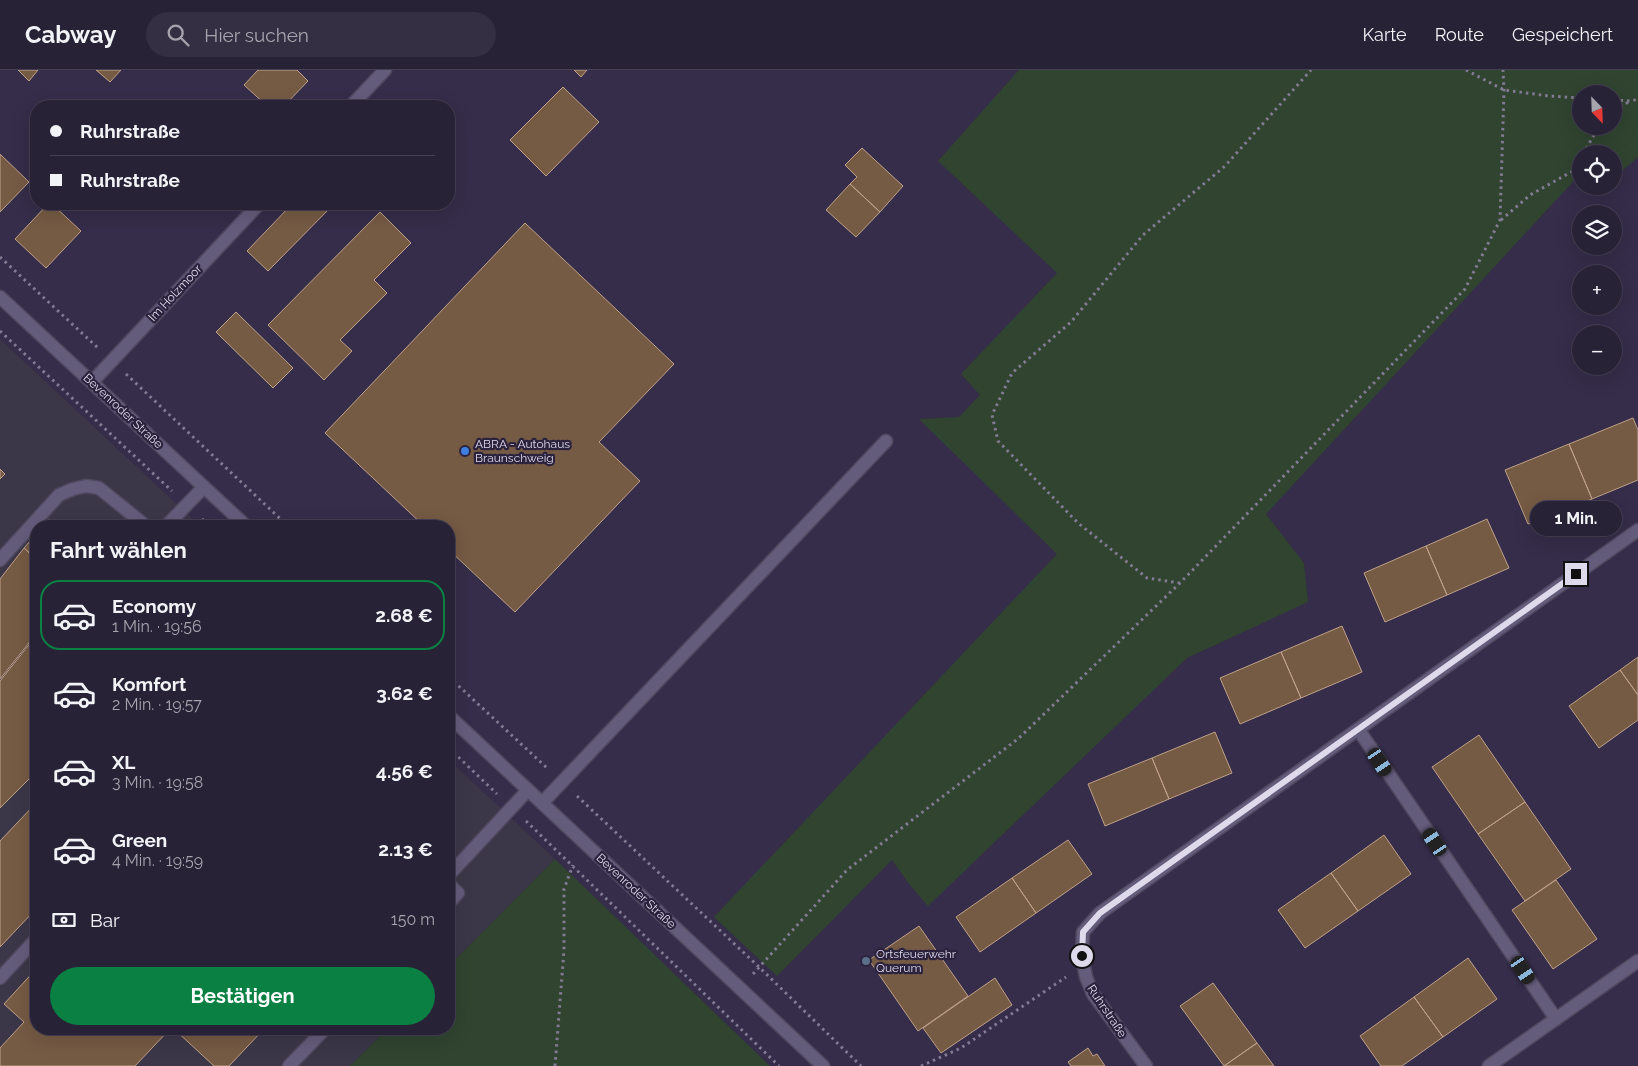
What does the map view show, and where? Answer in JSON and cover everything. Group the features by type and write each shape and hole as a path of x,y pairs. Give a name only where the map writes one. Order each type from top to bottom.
{"street":[{"path":"357,100 385,70"},
{"name":"Im Holzmoor","path":"92,382 252,210"},
{"name":"Bevenroder Straße","path":"2,302 92,382 240,520"},
{"path":"542,804 886,441"},
{"path":"36,520 59,495 86,486 99,488 139,520"},
{"path":"172,520 204,487"},
{"path":"0,560 30,527"},
{"name":"Ruhrstraße","path":"1146,1066 1093,994 1086,977 1082,956 1083,932 1100,913 1638,530"},
{"name":"Bevenroder Straße","path":"455,722 823,1066"},
{"path":"1358,729 1556,1019"},
{"path":"455,868 528,790"},
{"path":"0,978 30,946"},
{"path":"1489,1066 1638,961"},
{"path":"289,1066 320,1035"}],"path":[{"path":"1180,583 1147,578 1078,523 998,442 992,416 1012,373 1071,322 1144,235 1225,166 1310,70"},
{"path":"1466,70 1504,90 1572,97"},
{"path":"1500,220 1503,70"},
{"path":"1622,105 1638,99"},
{"path":"1622,100 1631,101"},
{"path":"740,988 847,870 1019,738 1180,583 1465,289 1500,220 1530,195 1572,172"},
{"path":"0,257 282,520"},
{"path":"0,331 204,520"},
{"path":"455,683 759,967 861,1066"},
{"path":"455,754 779,1066"},
{"path":"555,1066 564,950 564,889 582,841"},
{"path":"921,1066 961,1048 1068,976"}],"shaded area":[{"path":"0,339 194,520 30,520 30,1035 381,1035 350,1066 0,1066"},
{"path":"455,766 555,859 455,960"}],"green space":[{"path":"1019,70 1638,70 1638,157 1622,171 1622,145 1572,145 1572,183 1266,514 1304,563 1308,602 1187,658 928,906 892,860 777,976 714,917 1057,554 919,419 959,417 980,395 961,374 1057,273 938,161"},
{"path":"555,859 770,1066 350,1066 381,1035 455,1035 455,960"}],"building":[{"path":"18,70 38,70 29,81"},
{"path":"96,70 121,70 110,82"},
{"path":"258,70 297,70 308,81 290,100 260,100 244,85"},
{"path":"574,70 587,70 581,77"},
{"path":"563,87 599,122 546,176 510,140"},
{"path":"862,148 903,186 880,212 850,184 857,177 845,165"},
{"path":"0,154 29,182 0,212"},
{"path":"850,184 880,212 856,237 826,210"},
{"path":"42,210 58,210 81,231 46,268 15,239"},
{"path":"286,210 328,210 268,271 247,251"},
{"path":"380,212 411,243 374,280 387,293 340,340 352,351 324,380 268,325"},
{"path":"525,223 674,364 599,442 640,481 515,612 455,556 455,520 418,520 325,433"},
{"path":"236,312 293,368 273,388 216,332"},
{"path":"1633,418 1638,430 1638,480 1592,499 1569,444"},
{"path":"1569,444 1592,499 1528,524 1505,470"},
{"path":"0,469 5,474 0,479"},
{"path":"1487,519 1509,568 1447,595 1426,546"},
{"path":"30,541 30,554 24,548"},
{"path":"1426,546 1447,595 1385,622 1364,573"},
{"path":"24,548 30,554 30,642 0,679 0,579"},
{"path":"1342,626 1362,672 1301,698 1281,652"},
{"path":"30,644 30,778 0,808 0,681"},
{"path":"1281,652 1301,698 1240,724 1220,678"},
{"path":"1638,657 1638,695 1620,670"},
{"path":"1620,670 1638,695 1638,720 1599,748 1569,706"},
{"path":"1215,732 1232,773 1169,799 1152,758"},
{"path":"1479,735 1525,802 1478,834 1432,767"},
{"path":"1152,758 1169,799 1105,826 1088,784"},
{"path":"1525,802 1571,869 1525,901 1478,834"},
{"path":"30,809 30,915 0,947 0,841"},
{"path":"1384,835 1411,874 1358,911 1331,873"},
{"path":"1068,840 1092,874 1036,913 1012,878"},
{"path":"1331,873 1358,911 1305,948 1278,910"},
{"path":"1012,878 1036,913 980,952 956,917"},
{"path":"1556,880 1597,939 1553,969 1512,910"},
{"path":"919,926 968,996 918,1031 869,960"},
{"path":"1468,958 1497,999 1443,1037 1414,997"},
{"path":"30,976 30,1035 164,1035 135,1066 0,1066 0,1048 24,1022 4,1004"},
{"path":"995,978 1012,1005 941,1053 923,1028"},
{"path":"1213,983 1257,1043 1224,1066 1180,1006"},
{"path":"1414,997 1443,1037 1402,1066 1381,1066 1360,1036"},
{"path":"180,1035 258,1035 229,1066 214,1066"},
{"path":"1257,1043 1274,1066 1224,1066"},
{"path":"1088,1048 1093,1056 1097,1054 1105,1066 1071,1066 1068,1062"}],"place":[{"name":"ABRA - Autohaus Braunschweig","path":"465,451"},
{"name":"Ortsfeuerwehr Querum","path":"866,961"}],"route":[{"path":"1082,956 1083,932 1100,913 1576,574"}]}
